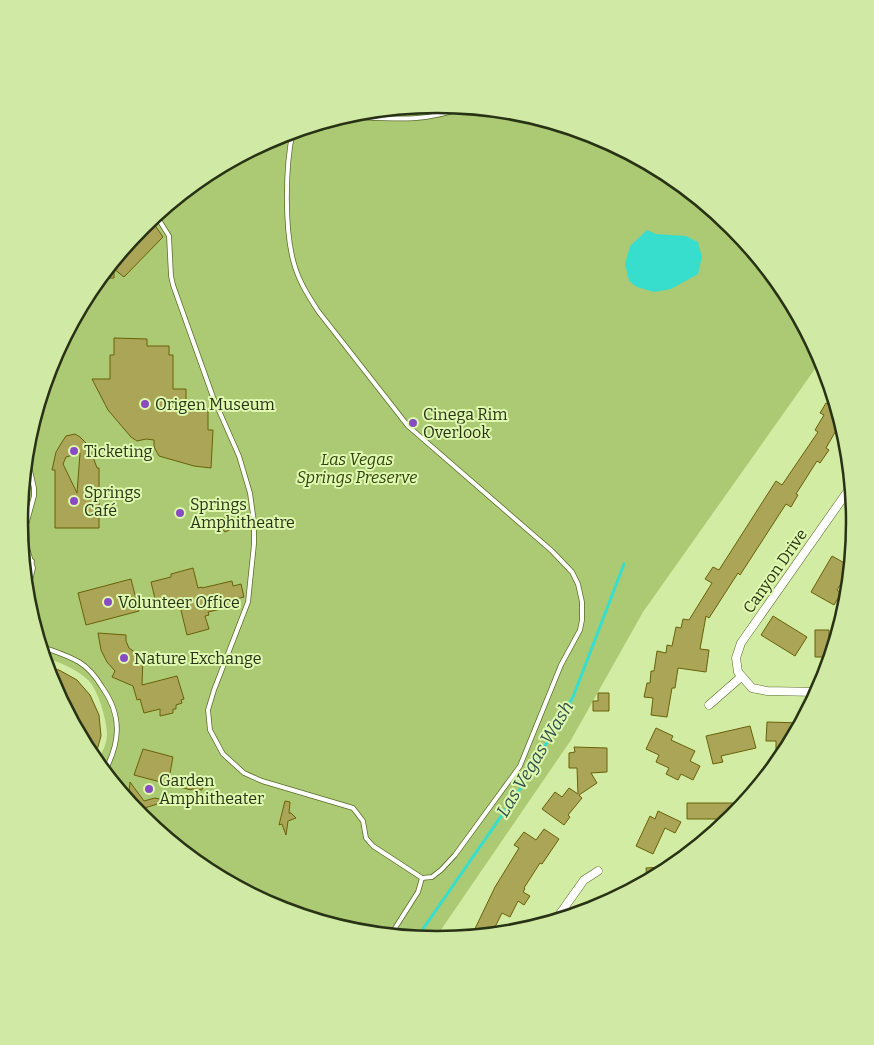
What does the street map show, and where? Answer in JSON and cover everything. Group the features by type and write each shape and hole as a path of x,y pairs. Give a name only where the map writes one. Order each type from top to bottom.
{"street":[{"name":"Canyon Drive","path":"741,677 738,672 736,658 741,643 846,494"},
{"path":"709,704 741,677 752,688 767,691 809,692"},
{"path":"561,913 584,880 598,871"}],"lane":[{"path":"377,118 412,120 445,113"},
{"path":"160,221 169,236 173,285 213,396 238,456 250,493 254,522 254,544 248,602 208,710 210,730 223,754 244,773 262,781 353,808 363,821 366,838 373,846 422,878 432,876 455,855 520,766 561,665 580,630 582,602 578,584 572,572 552,551 408,426 308,296 294,265 288,220 289,152 291,140"},
{"path":"28,518 34,496 31,471"},
{"path":"28,551 33,568 31,578"},
{"path":"30,566 32,561"},
{"path":"47,649 79,662 95,676 110,698 115,711 117,728 114,754 108,766"},
{"path":"394,929 418,892 422,878"}],"green space":[{"name":"Las Vegas Springs Preserve","path":"437,113 464,114 517,121 543,127 594,144 618,155 665,182 727,233 762,273 777,295 792,318 816,368 643,612 571,740 440,932 384,928 331,918 280,901 256,890 209,863 147,812 112,772 100,755 105,746 107,734 101,706 95,690 92,684 83,676 61,663 51,660 41,628 35,602 28,549 28,496 35,443 49,391 59,366 82,318 97,295 112,273 147,233 209,182 256,155 280,144 331,127 357,121 410,114"}],"water":[{"path":"647,230 656,234 686,236 698,242 702,257 698,274 671,289 654,292 637,287 629,281 625,264 630,246"}],"building":[{"path":"155,226 163,237 124,277 115,270"},
{"path":"114,271 114,278 109,278"},
{"name":"Origen Museum","path":"114,338 147,339 147,346 169,346 169,355 173,355 173,389 186,389 186,410 208,410 208,430 213,430 211,468 194,466 159,456 154,447 154,440 137,441 131,437 108,410 92,379 110,379 110,355 114,355"},
{"path":"826,403 829,405 836,430 826,448 829,450 820,463 817,461 796,494 798,495 791,507 786,504 740,575 738,573 709,618 706,616 700,649 709,650 706,672 678,668 667,717 651,715 653,698 644,697 647,683 650,683 651,671 654,671 657,651 666,653 667,645 672,646 676,627 681,628 683,619 689,620 712,583 705,579 713,567 719,570 776,481 782,485 818,432 815,430 824,415 820,413"},
{"path":"75,434 80,437 89,446 97,468 99,468 99,528 55,528 55,470 52,470 56,452 66,436","holes":["80,453 77,493 63,464 66,457"]},
{"path":"224,517 232,522 233,526 225,532 220,526 221,520"},
{"path":"832,556 844,563 842,582 837,590 840,594 834,605 811,592"},
{"path":"193,568 198,588 232,581 233,586 241,584 244,597 236,599 238,605 208,612 209,615 205,616 209,629 187,635 179,602 157,607 151,582 171,577 171,574"},
{"name":"Volunteer Office","path":"131,579 139,611 86,625 78,593"},
{"path":"773,616 807,637 795,656 761,635"},
{"path":"815,630 829,630 829,640 824,657 815,657"},
{"path":"98,633 126,635 129,648 143,655 142,685 177,676 184,699 181,700 182,703 176,705 173,713 160,716 160,709 144,713 140,699 137,700 133,686 112,677 115,671 107,662 101,650"},
{"path":"55,669 77,680 90,695 99,715 101,736 97,750 70,704"},
{"path":"598,693 609,693 609,711 593,711 593,701 598,701"},
{"path":"767,722 794,723 777,750 776,741 766,741"},
{"path":"750,726 756,748 721,756 723,762 713,764 706,736"},
{"path":"656,728 673,736 671,740 695,751 690,761 700,766 693,780 681,774 678,780 666,774 669,768 656,762 659,755 646,749"},
{"path":"574,747 607,748 607,772 591,773 597,783 579,795 582,798 568,815 570,817 564,825 542,809 555,792 562,797 569,788 578,794 577,768 569,768 569,753 575,752"},
{"path":"143,749 173,757 168,784 134,775"},
{"path":"193,779 204,780 202,790 191,790 173,785"},
{"path":"130,782 144,801 155,798 167,801 144,808 129,793"},
{"path":"285,801 290,802 289,813 296,818 288,821 286,835 282,824 279,825"},
{"path":"687,803 736,803 719,819 687,819"},
{"path":"658,811 681,822 675,833 665,828 653,854 636,846 650,816 655,819"},
{"path":"544,829 559,839 542,864 540,863 524,888 523,892 530,896 524,905 518,901 510,917 502,913 495,927 474,930 495,887 519,848 514,845 524,832 536,840"},
{"path":"658,867 646,874 646,868"}],"waterway":[{"name":"Las Vegas Wash","path":"421,931 520,789 573,697 624,564"}],"place":[{"name":"Origen Museum","path":"145,404"},
{"name":"Cinega Rim Overlook","path":"413,423"},
{"name":"Ticketing","path":"74,451"},
{"name":"Springs Café","path":"74,501"},
{"name":"Springs Amphitheatre","path":"180,513"},
{"name":"Volunteer Office","path":"108,602"},
{"name":"Nature Exchange","path":"124,658"},
{"name":"Garden Amphitheater","path":"149,789"}]}
